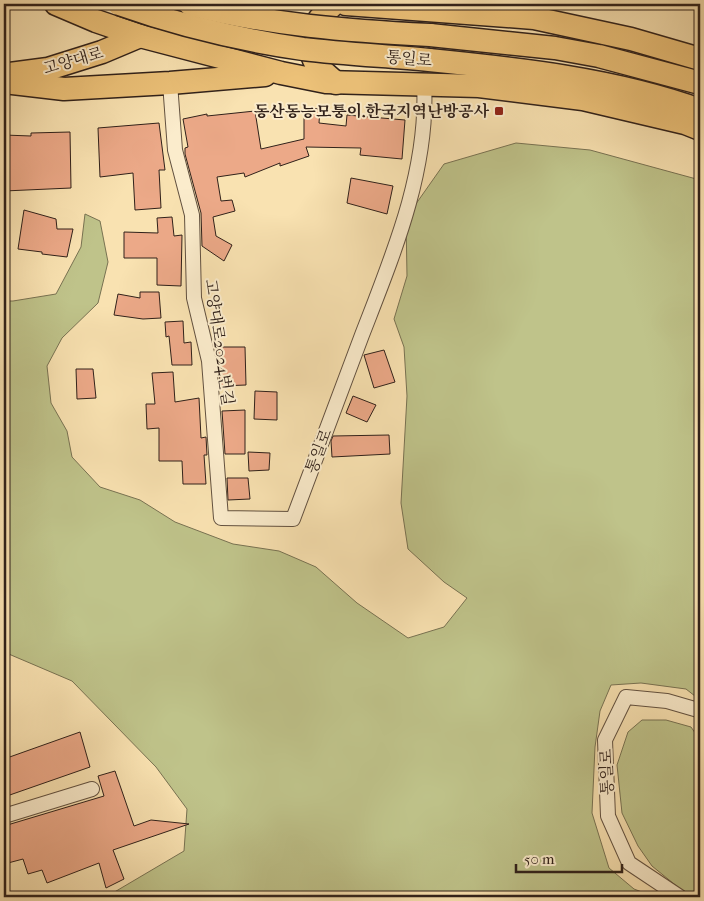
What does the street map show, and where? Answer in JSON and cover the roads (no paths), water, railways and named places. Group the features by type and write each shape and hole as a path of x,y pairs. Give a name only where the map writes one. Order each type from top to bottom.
{"main road":[{"path":"56,4 96,21 140,36 281,73 336,83 424,83 479,86 584,99 685,123 700,129"},
{"name":"통일로","path":"119,4 172,22 256,40 303,48 493,66 571,78 633,91 700,110"},
{"path":"140,36 153,4"},
{"name":"통일로","path":"190,4 258,19 351,31 508,42 554,48 599,56 700,84"},
{"path":"334,4 317,18 311,37 311,50 314,61 336,83"},
{"path":"346,4 534,18 631,39 700,59"},
{"name":"고양대로","path":"4,75 48,69 102,52 140,36"},
{"path":"4,82 64,89 170,83 281,73"}],"street":[{"name":"고양대로2024번길","path":"170,83 175,150 192,215 194,298 209,361 221,518"},
{"name":"통일로","path":"221,518 293,519 389,264 417,173 425,99 424,83"},
{"name":"통일로","path":"680,897 629,863 608,816 605,740 626,697 667,701 700,712"},
{"path":"4,816 92,789"}],"place":[{"name":"동산동능모퉁이.한국지역난방공사","path":"499,111"}]}
